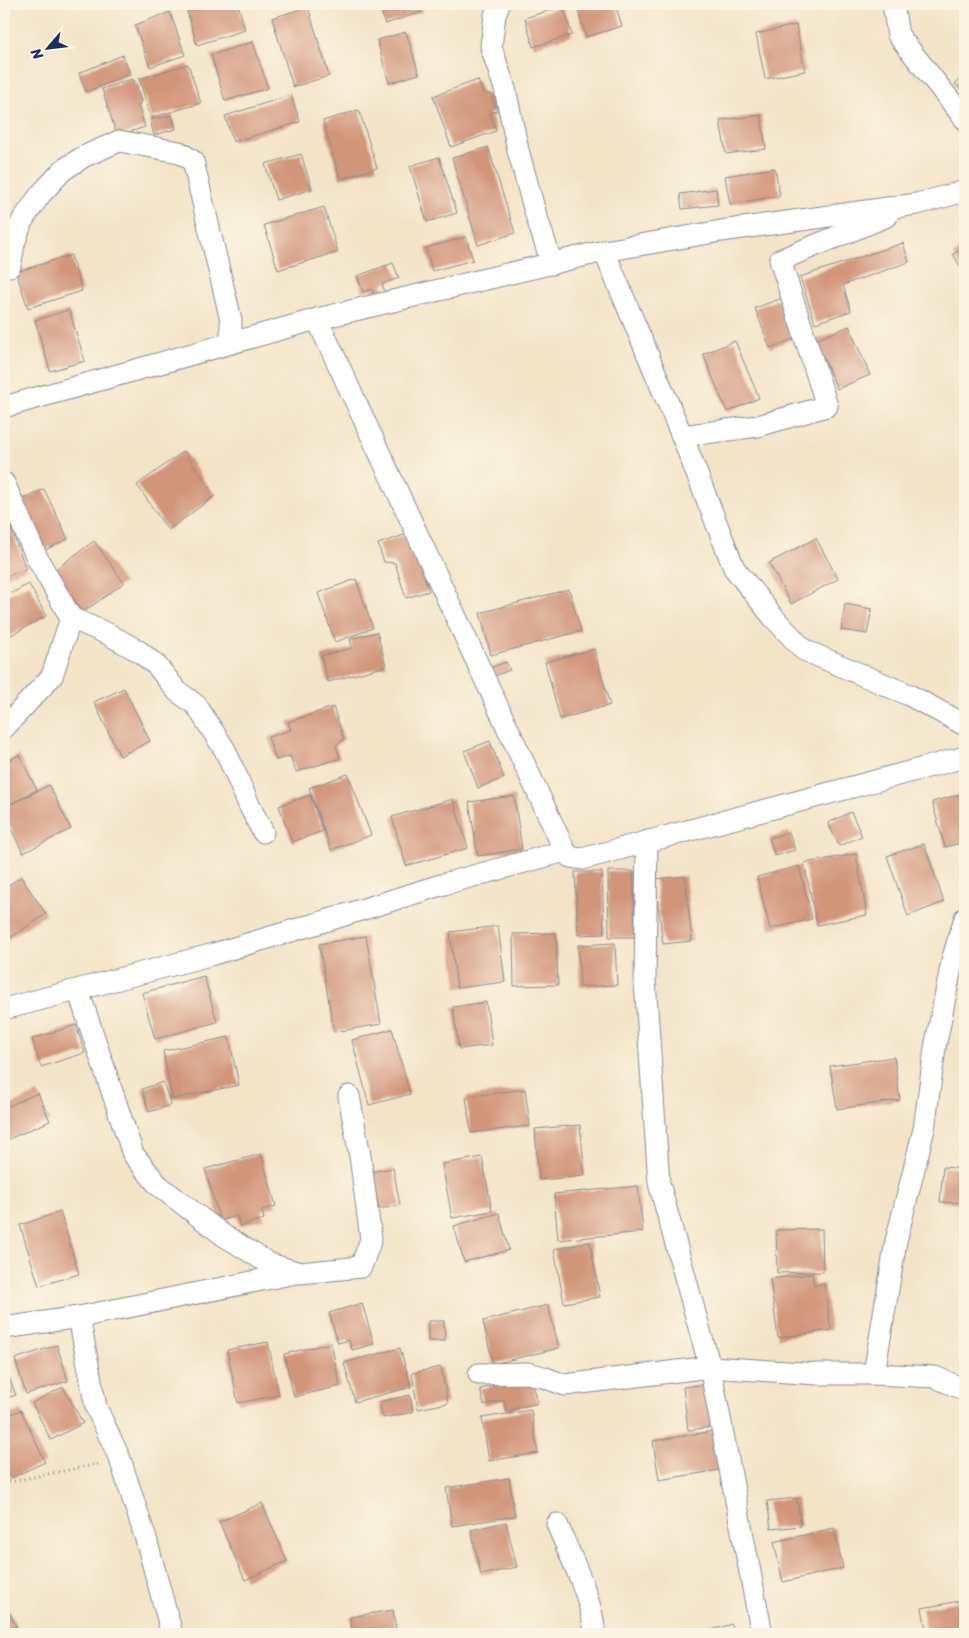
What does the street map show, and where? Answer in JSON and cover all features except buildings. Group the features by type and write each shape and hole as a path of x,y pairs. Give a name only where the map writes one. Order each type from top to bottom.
{"street":[{"path":"894,4 898,35 965,119"},
{"path":"496,8 491,47 505,89 518,150 535,212 552,264"},
{"path":"10,266 14,244 22,221 40,195 63,170 83,157 119,141 179,152 193,162 231,320 230,343"},
{"path":"682,436 758,426 827,406 780,260 917,204 965,191"},
{"path":"4,407 317,319 604,251 721,230 917,204"},
{"path":"604,251 682,436 734,568 773,617 804,650 909,695 965,725"},
{"path":"317,319 565,851 570,856 582,859 965,757"},
{"path":"4,483 37,558 71,618 108,634 140,652 157,666 177,691 196,705 225,750 263,832"},
{"path":"4,728 52,676 71,618"},
{"path":"647,841 645,981 659,1183 710,1367 762,1634"},
{"path":"4,1009 210,955 444,884 565,851"},
{"path":"874,1374 896,1241 924,1129 935,1048 953,956 965,918"},
{"path":"78,990 133,1154 158,1186 223,1235 270,1264 300,1273"},
{"path":"4,1328 79,1317 300,1273 361,1267 371,1239 360,1156 349,1096"},
{"path":"79,1317 96,1406 120,1459 146,1539 172,1634"},
{"path":"479,1374 528,1373 544,1376 565,1385 710,1367 818,1374 935,1377 965,1390"},
{"path":"557,1524 580,1579 594,1623 595,1634"}],"path":[{"path":"4,1483 120,1459"}]}
